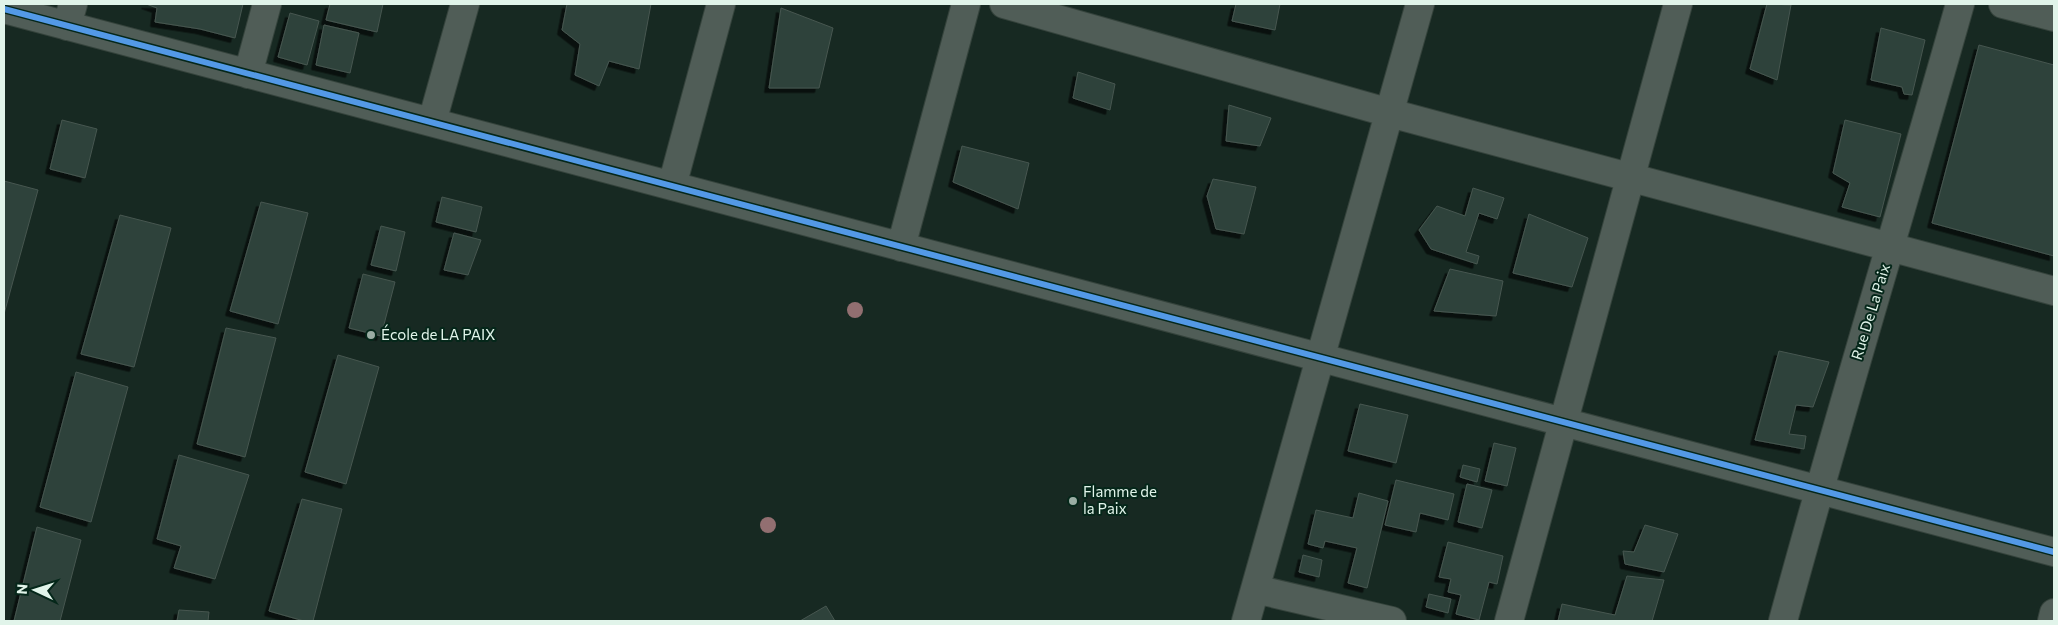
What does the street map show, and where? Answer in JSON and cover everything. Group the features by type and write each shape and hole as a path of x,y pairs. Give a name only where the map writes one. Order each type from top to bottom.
{"street":[{"path":"248,74 267,4"},
{"path":"432,122 464,4"},
{"path":"672,186 721,4"},
{"path":"901,247 966,4"},
{"path":"1004,4 1390,113 2054,291"},
{"path":"1246,621 1420,4"},
{"path":"1509,621 1678,4"},
{"name":"Rue De La Paix","path":"1784,621 1818,490 1891,248 1960,4"},
{"path":"2003,4 2054,17"},
{"path":"4,10 70,15 248,74 2054,552"},
{"path":"1255,589 1392,621"},
{"path":"2052,621 2054,613"}],"building":[{"path":"146,4 243,4 235,38 200,29 155,22 157,8"},
{"path":"330,4 383,4 377,32 326,20"},
{"path":"567,4 651,4 639,69 609,61 599,86 575,75 580,44 562,30"},
{"path":"1236,4 1280,4 1275,30 1232,21"},
{"path":"1767,4 1791,5 1777,80 1750,69"},
{"path":"781,8 833,28 819,88 769,88"},
{"path":"290,13 319,21 307,65 278,57"},
{"path":"324,25 359,33 350,73 316,65"},
{"path":"1881,28 1925,40 1912,95 1904,94 1902,87 1871,80"},
{"path":"1979,45 2054,65 2054,256 1932,223"},
{"path":"1078,72 1115,84 1110,110 1073,98"},
{"path":"1229,105 1271,118 1260,146 1226,141"},
{"path":"62,120 97,129 85,178 50,169"},
{"path":"1845,120 1901,134 1880,217 1842,207 1850,183 1833,173"},
{"path":"962,146 1029,163 1018,209 953,182"},
{"path":"1213,179 1256,187 1244,234 1216,229 1207,196"},
{"path":"4,181 38,190 4,314"},
{"path":"1473,188 1504,198 1497,219 1479,213 1466,252 1479,256 1477,264 1431,249 1419,230 1437,206 1465,216"},
{"path":"442,197 482,207 476,232 436,222"},
{"path":"261,202 308,213 278,324 230,311"},
{"path":"1529,214 1588,238 1572,287 1513,273"},
{"path":"120,215 171,228 134,367 81,354"},
{"path":"381,226 405,232 396,271 371,265"},
{"path":"454,233 481,240 468,275 444,270"},
{"path":"1450,269 1503,281 1496,316 1434,311"},
{"path":"363,274 395,282 381,336 349,328"},
{"path":"226,328 276,338 245,457 197,444"},
{"path":"1779,351 1829,362 1813,407 1796,405 1789,434 1806,436 1804,449 1755,440"},
{"path":"338,355 379,367 346,484 305,472"},
{"path":"76,372 128,387 91,522 40,507"},
{"path":"1360,404 1408,415 1396,463 1348,451"},
{"path":"1494,443 1516,448 1507,486 1485,481"},
{"path":"179,455 249,475 215,579 174,568 181,546 157,539"},
{"path":"1463,465 1480,469 1477,482 1460,477"},
{"path":"1396,480 1454,494 1448,520 1420,513 1416,532 1385,525"},
{"path":"1467,484 1492,490 1482,528 1458,522"},
{"path":"1359,493 1388,501 1367,588 1348,583 1357,548 1325,541 1323,548 1308,544 1316,510 1353,518"},
{"path":"302,499 342,509 313,621 304,621 269,611"},
{"path":"1645,525 1678,534 1664,572 1625,564 1623,551 1634,552"},
{"path":"37,527 81,540 60,621 14,621"},
{"path":"1448,542 1503,556 1497,584 1489,582 1479,620 1456,614 1461,595 1448,592 1451,579 1439,577"},
{"path":"1303,555 1322,560 1319,577 1299,572"},
{"path":"1627,576 1664,580 1652,621 1558,621 1562,604 1615,615"},
{"path":"1429,594 1451,599 1448,613 1426,607"},
{"path":"826,606 835,621 800,621"},
{"path":"179,610 209,612 208,621 177,621"}],"cycle path":[{"path":"4,9 2054,552"}],"place":[{"name":"École de LA PAIX","path":"371,335"},
{"name":"Flamme de la Paix","path":"1073,501"}]}
